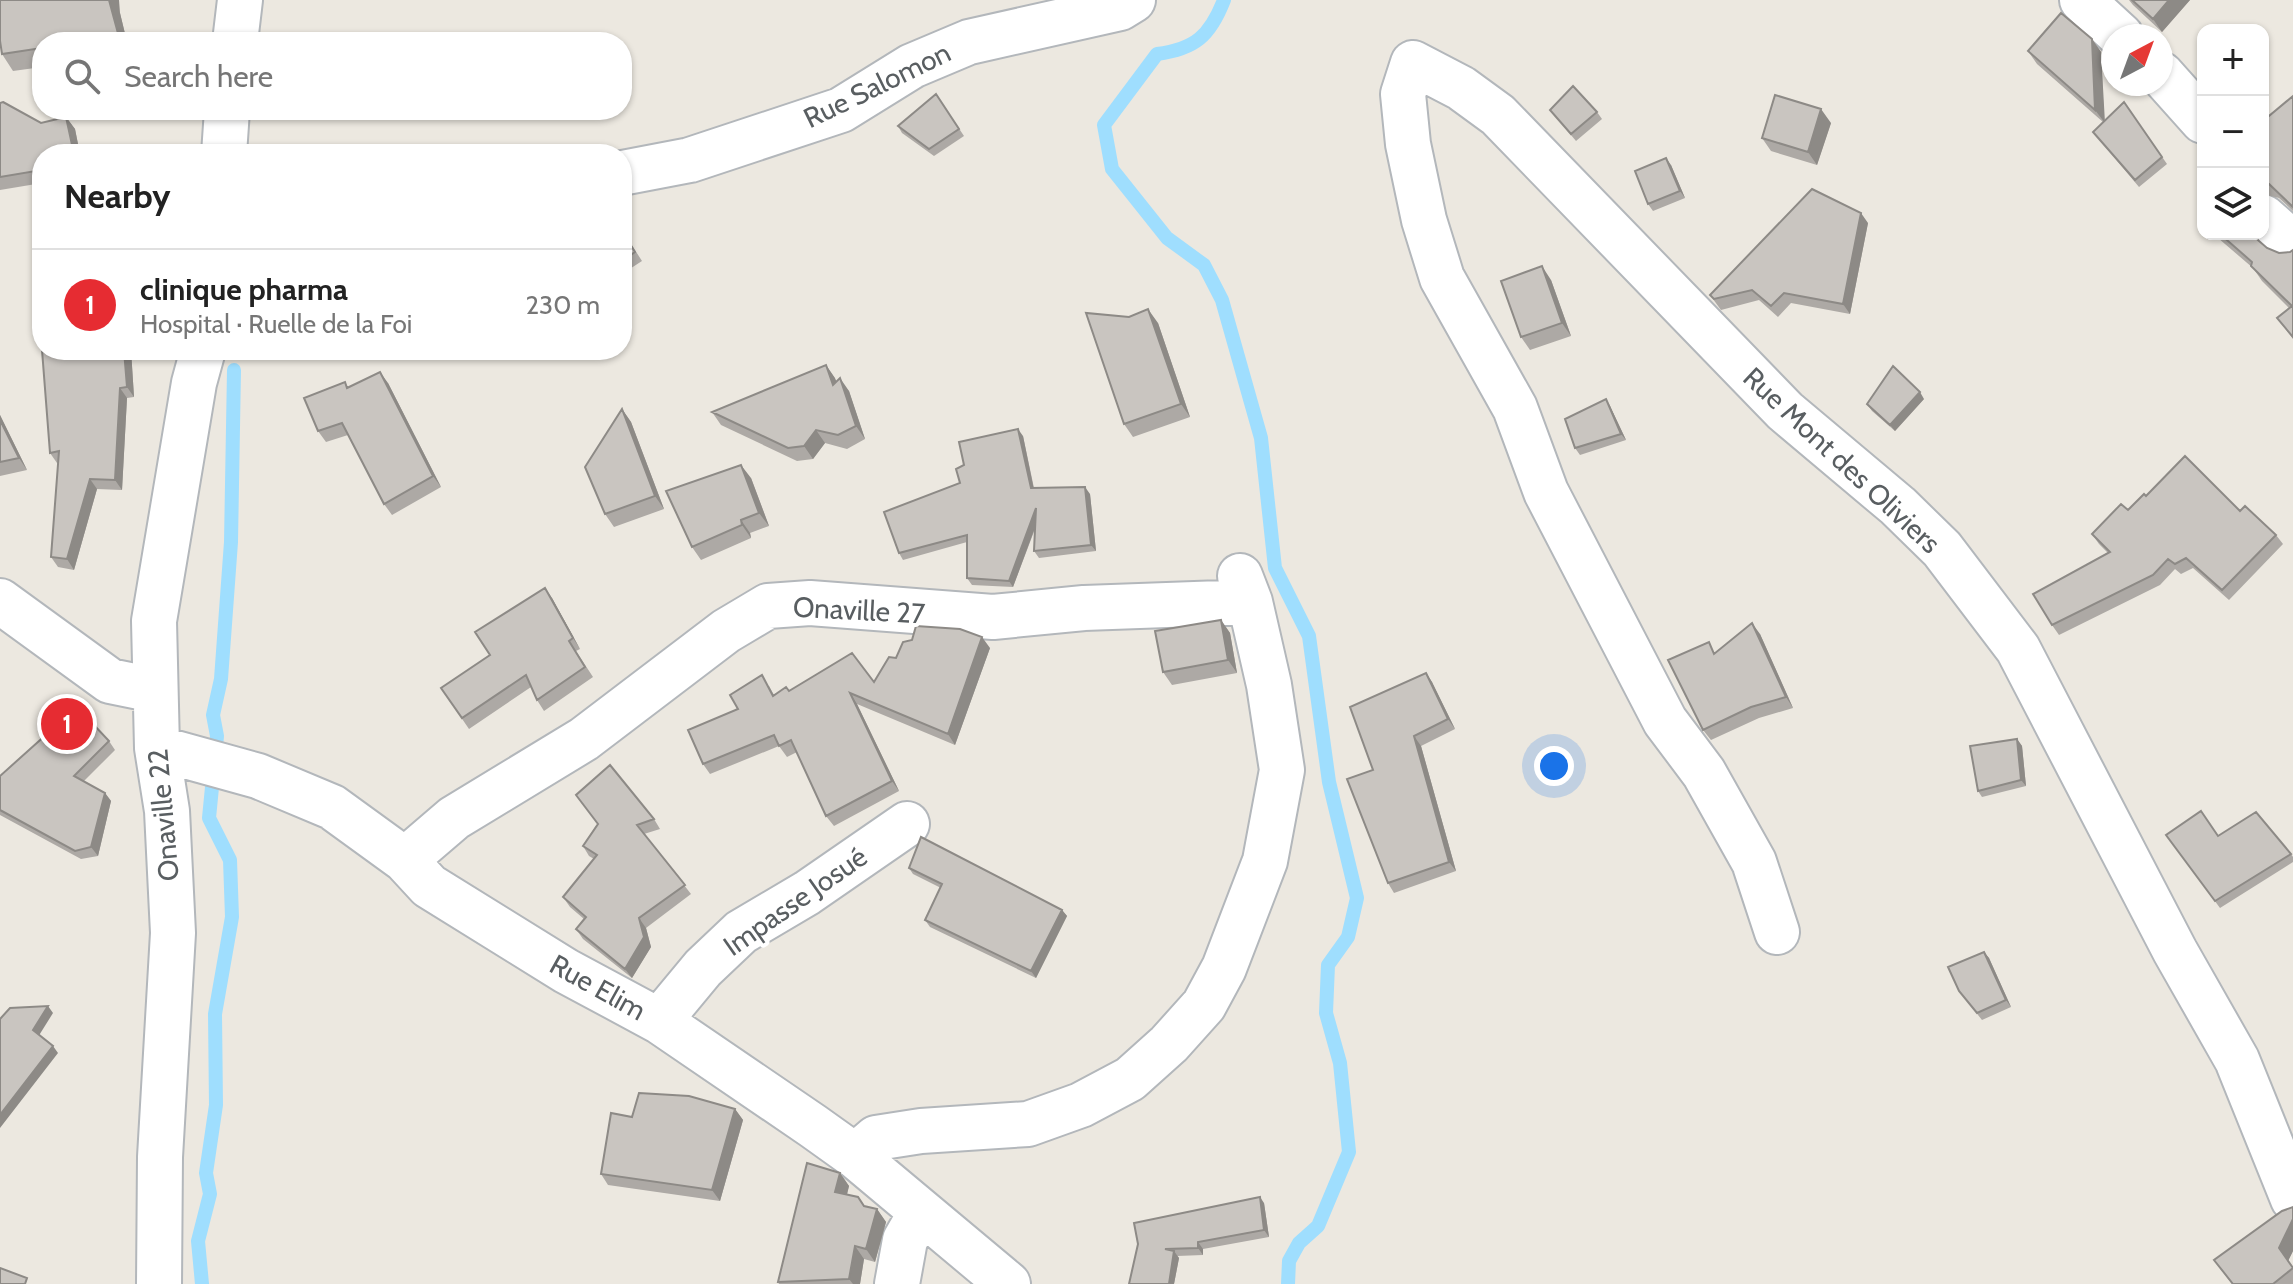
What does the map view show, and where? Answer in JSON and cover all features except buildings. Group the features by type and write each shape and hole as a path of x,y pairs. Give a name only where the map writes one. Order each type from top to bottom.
{"street":[{"path":"236,32 240,0"},
{"name":"Rue Salomon","path":"632,171 690,160 841,110 912,66 969,42 1120,8 1133,0"},
{"path":"2082,0 2108,24"},
{"name":"Rue Mont des Oliviers","path":"1777,932 1754,862 1704,773 1665,721 1546,492 1515,408 1442,278 1424,220 1408,144 1403,94 1413,63 1461,88 1498,115 1785,411 1898,506 1942,549 1977,593 2018,649 2055,715 2168,939 2237,1060 2293,1199"},
{"path":"2173,87 2197,114"},
{"path":"225,144 226,120"},
{"path":"2269,222 2293,243"},
{"name":"Onaville 22","path":"159,1284 160,1157 173,933 167,811 157,748 154,621 200,360"},
{"name":"Onaville 27","path":"405,860 454,818 584,739 697,652 768,606 810,603 993,617 1245,588 1269,685 1282,770 1265,861 1224,968 1204,1005 1169,1044 1130,1079 1081,1105 1028,1124 876,1138 855,1156"},
{"path":"0,601 110,681 154,690"},
{"name":"Rue Elim","path":"157,748 258,776 332,807 405,860 429,886 566,971 659,1021 855,1156 920,1214 1008,1284"},
{"name":"Impasse Josué","path":"659,1021 703,968 741,932 807,893 907,824"},
{"path":"897,1284 905,1240 920,1214"}],"waterway":[{"path":"1224,0 1213,23 1200,39 1182,49 1157,54 1104,125 1112,169 1167,238 1204,265 1222,300 1261,438 1275,568 1309,636 1329,782 1357,898 1348,937 1328,965 1326,1013 1340,1063 1349,1152 1318,1226 1299,1243 1289,1261 1288,1284"},
{"path":"202,1284 198,1241 210,1194 206,1173 216,1105 215,1014 232,917 230,860 209,818 217,736 213,715 221,679 231,542 234,370"}],"place":[{"name":"clinique pharma","path":"67,724"}]}
